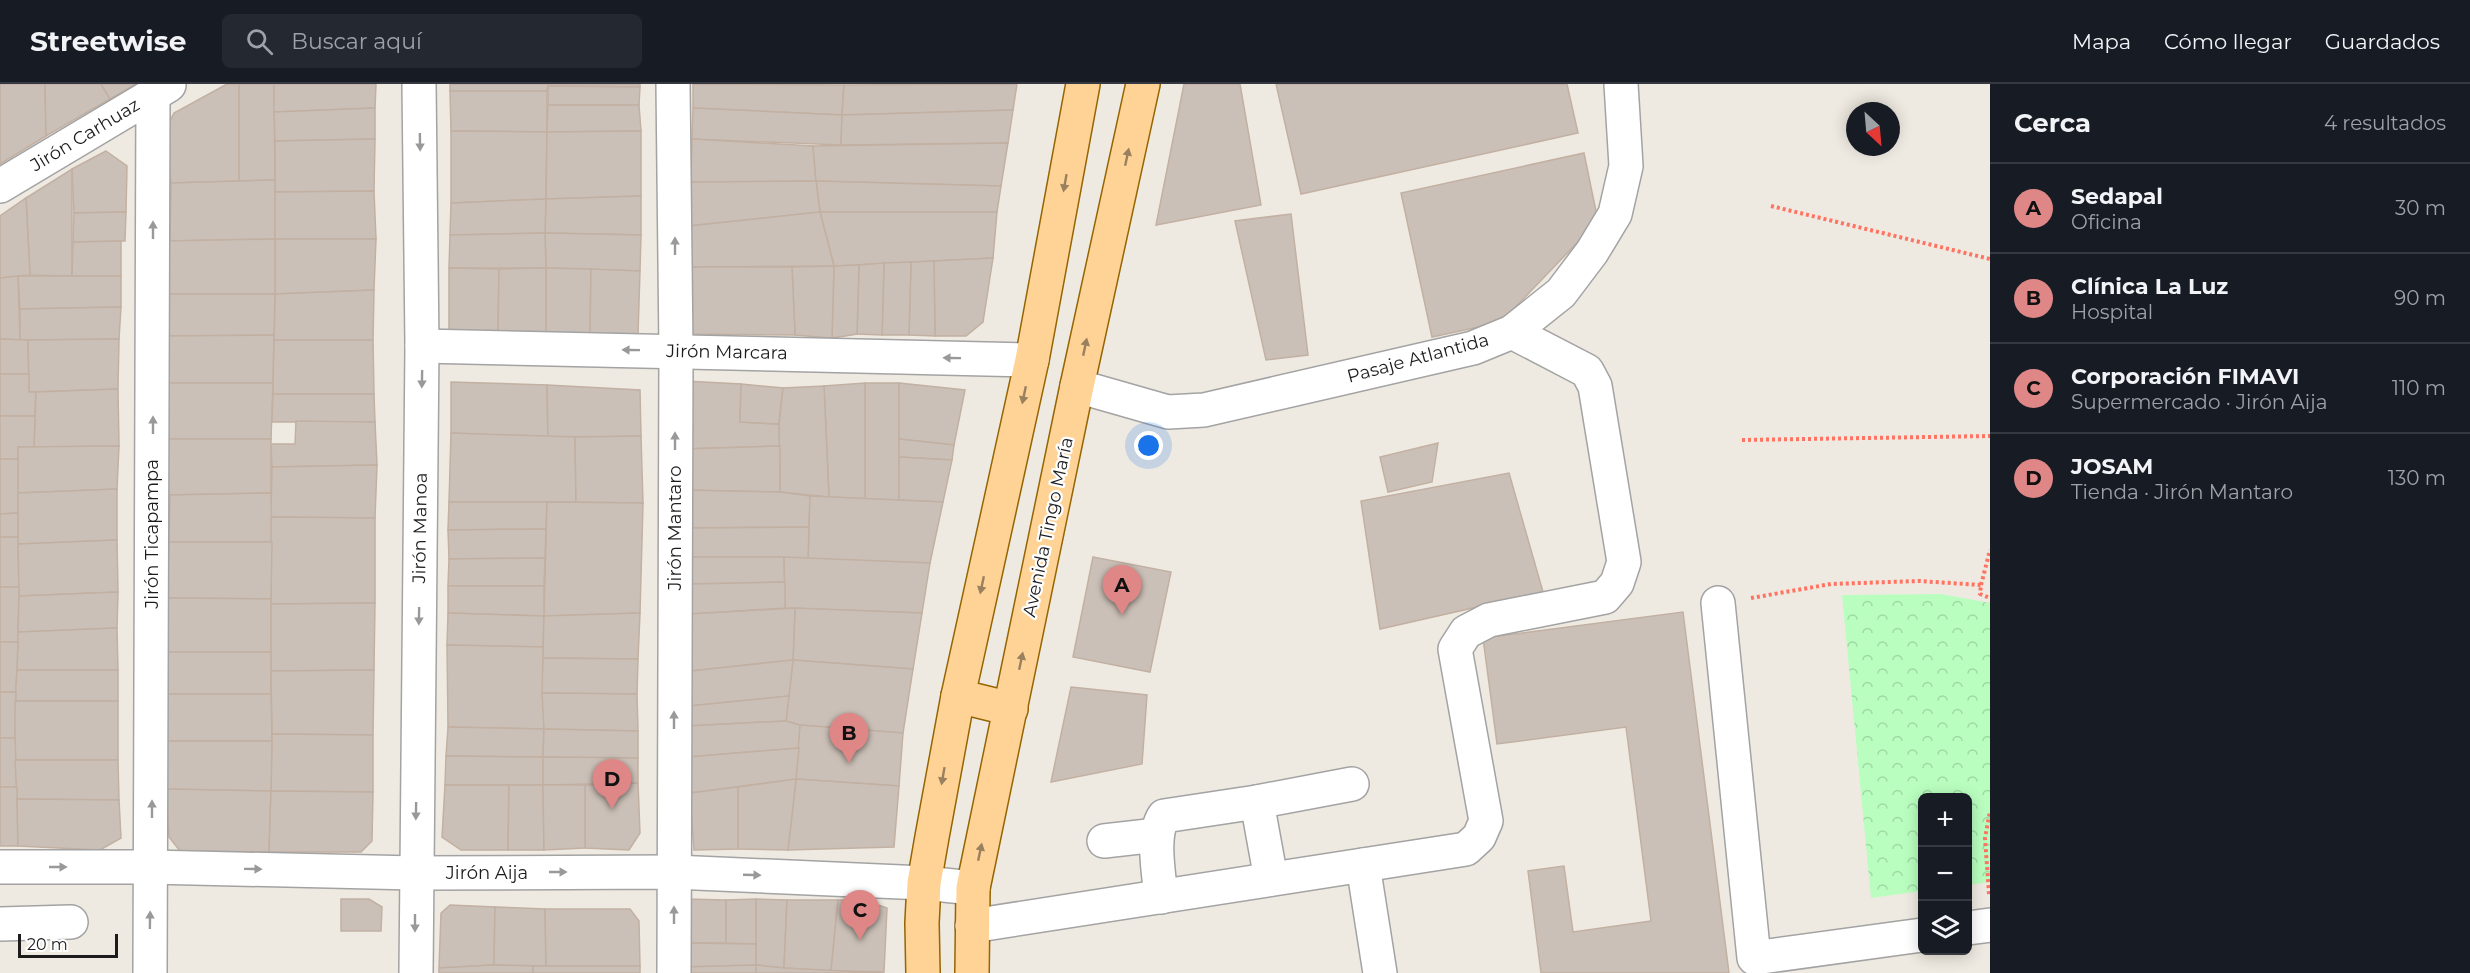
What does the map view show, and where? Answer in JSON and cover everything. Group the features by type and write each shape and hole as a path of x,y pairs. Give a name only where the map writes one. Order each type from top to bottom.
{"main road":[{"path":"923,973 924,883 958,696 1032,360 1083,84"},
{"name":"Avenida Tingo María","path":"972,973 973,888 1077,386 1143,84"},
{"path":"958,696 1011,709"}],"street":[{"name":"Jirón Manoa","path":"416,973 415,873 422,346 419,84"},
{"name":"Jirón Mantaro","path":"674,84 676,351 674,973"},
{"name":"Pasaje Atlantida","path":"1077,386 1168,412 1204,410 1473,348 1512,332 1561,293 1592,252 1615,214 1626,166 1621,84"},
{"name":"Jirón Carhuaz","path":"0,186 162,89"},
{"name":"Jirón Ticapampa","path":"150,973 162,89"},
{"path":"972,926 1466,849 1479,837 1486,820 1455,649 1466,632 1489,620 1605,597 1617,583 1624,562 1595,386 1587,371 1512,332"},
{"name":"Jirón Marcara","path":"422,346 1032,360"},
{"path":"1718,603 1754,958 1918,936"},
{"path":"1161,897 1156,835 1158,824 1164,816 1257,802 1352,784"},
{"path":"1257,802 1271,879"},
{"path":"1104,841 1156,835"},
{"path":"1363,865 1380,973"},
{"name":"Jirón Aija","path":"0,867 152,867 415,873 674,872 924,883 973,888"},
{"path":"0,924 71,922"},
{"path":"1972,927 1990,925"}],"path":[{"path":"1771,206 1990,259"},
{"path":"1742,440 1990,436"},
{"path":"1990,550 1980,594 1990,598"},
{"path":"1718,603 1831,584 1918,581 1981,585"},
{"path":"1989,901 1985,838 1990,811"}],"green space":[{"path":"1941,594 1990,603 1990,882 1972,884 1972,793 1918,793 1918,892 1871,898 1842,595"}],"building":[{"path":"0,84 45,84 46,136 0,164"},
{"path":"45,84 101,84 110,99 46,136"},
{"path":"101,84 136,84 110,99"},
{"path":"227,84 239,84 239,181 171,183 166,129 174,113"},
{"path":"239,84 274,84 275,180 239,181"},
{"path":"274,84 376,84 375,108 274,112"},
{"path":"450,84 548,84 547,91 450,91"},
{"path":"548,84 640,84 640,87 548,86"},
{"path":"693,84 844,85 842,115 693,108"},
{"path":"1017,84 1013,110 842,115 844,85"},
{"path":"1184,84 1240,84 1261,205 1156,225"},
{"path":"1276,84 1567,84 1578,133 1301,194"},
{"path":"548,86 640,87 639,105 548,105"},
{"path":"450,91 547,91 547,132 451,131"},
{"path":"548,105 639,105 641,131 547,132"},
{"path":"375,108 375,139 275,141 274,112"},
{"path":"693,108 842,115 841,145 692,139"},
{"path":"1013,110 1008,143 841,145 842,115"},
{"path":"451,131 547,132 546,199 451,203"},
{"path":"641,131 641,196 546,199 547,132"},
{"path":"375,139 374,191 275,192 275,141"},
{"path":"692,139 813,146 816,181 691,182"},
{"path":"1008,143 1001,186 816,181 813,146"},
{"path":"106,151 127,166 126,212 74,213 72,169"},
{"path":"1584,153 1598,221 1501,322 1432,337 1401,193"},
{"path":"72,169 72,276 30,275 26,198"},
{"path":"275,180 275,239 170,241 171,183"},
{"path":"816,181 1001,186 997,212 820,212"},
{"path":"816,181 820,212 689,226 691,182"},
{"path":"374,191 376,239 275,239 275,192"},
{"path":"641,196 641,235 545,233 546,199"},
{"path":"26,198 30,275 0,278 0,216"},
{"path":"546,199 545,233 450,235 451,203"},
{"path":"126,212 125,241 73,242 74,213"},
{"path":"820,212 997,212 993,258 834,266"},
{"path":"820,212 834,266 690,267 689,226"},
{"path":"1291,214 1308,355 1266,360 1235,221"},
{"path":"545,233 641,235 640,271 546,268"},
{"path":"545,233 546,268 449,268 450,235"},
{"path":"275,239 376,239 374,290 275,294"},
{"path":"275,239 275,294 165,294 165,241"},
{"path":"121,241 121,276 72,276 73,242"},
{"path":"993,258 983,322 966,336 935,336 934,261"},
{"path":"934,261 935,336 909,335 911,262"},
{"path":"911,262 909,335 882,335 884,263"},
{"path":"884,263 882,335 857,334 859,265"},
{"path":"859,265 857,334 832,338 834,266"},
{"path":"834,266 832,338 795,335 792,267"},
{"path":"690,267 792,267 795,335 691,334"},
{"path":"449,268 499,269 498,332 449,331"},
{"path":"546,268 591,269 590,334 546,333"},
{"path":"546,268 546,333 498,332 499,269"},
{"path":"591,269 640,271 638,334 590,334"},
{"path":"18,276 121,276 121,307 20,309"},
{"path":"18,276 20,340 0,339 0,278"},
{"path":"374,290 373,340 274,340 275,294"},
{"path":"165,294 275,294 274,335 165,336"},
{"path":"121,307 119,339 20,340 20,309"},
{"path":"274,335 273,383 166,383 165,336"},
{"path":"0,339 28,340 29,374 0,374"},
{"path":"119,339 118,389 29,392 28,340"},
{"path":"274,340 373,340 374,394 273,394"},
{"path":"0,374 29,374 29,392 36,392 35,416 0,416"},
{"path":"685,381 741,384 740,422 779,424 780,446 683,449"},
{"path":"451,382 547,385 548,438 451,433"},
{"path":"166,383 273,383 271,439 164,439"},
{"path":"865,383 899,383 899,500 865,499"},
{"path":"865,383 865,499 829,497 824,386"},
{"path":"899,383 965,390 954,445 899,439"},
{"path":"741,384 783,388 779,424 740,422"},
{"path":"547,385 640,390 641,436 548,438"},
{"path":"824,386 829,497 780,492 779,424 783,388"},
{"path":"118,389 119,446 34,447 36,392"},
{"path":"273,394 374,394 375,422 272,422"},
{"path":"0,416 35,416 34,447 18,447 18,459 0,459"},
{"path":"296,421 375,422 377,465 272,467 271,444 295,444"},
{"path":"451,433 575,437 576,502 449,502"},
{"path":"641,436 643,503 576,502 575,437"},
{"path":"164,439 271,439 271,493 164,495"},
{"path":"899,439 954,445 952,460 899,457"},
{"path":"1438,443 1432,482 1388,492 1380,457"},
{"path":"119,446 117,489 18,493 18,447"},
{"path":"780,446 780,492 683,490 683,449"},
{"path":"899,457 952,460 943,502 899,500"},
{"path":"0,459 18,459 18,513 0,514"},
{"path":"377,465 375,518 271,517 272,467"},
{"path":"1509,473 1543,592 1380,629 1361,501"},
{"path":"117,489 117,540 18,544 18,493"},
{"path":"683,490 780,492 810,496 809,527 689,528"},
{"path":"271,493 272,542 169,542 170,495"},
{"path":"810,496 943,502 930,563 808,559"},
{"path":"449,502 547,502 546,529 448,530"},
{"path":"547,502 643,503 640,613 544,616"},
{"path":"18,513 18,537 0,537 0,514"},
{"path":"271,517 375,518 375,603 271,604"},
{"path":"809,527 808,559 690,557 689,528"},
{"path":"546,529 545,558 449,559 448,530"},
{"path":"0,537 18,537 19,587 0,587"},
{"path":"117,540 118,592 19,596 18,544"},
{"path":"169,542 272,542 271,599 167,598"},
{"path":"690,557 784,557 785,582 692,584"},
{"path":"784,557 930,563 922,613 785,608"},
{"path":"1093,557 1171,572 1150,672 1073,657"},
{"path":"545,558 544,586 448,586 449,559"},
{"path":"785,582 785,608 690,614 692,584"},
{"path":"448,586 544,586 544,616 448,613"},
{"path":"0,587 19,587 18,642 0,642"},
{"path":"118,592 117,628 18,632 19,596"},
{"path":"167,598 271,599 271,652 166,652"},
{"path":"375,603 374,670 271,671 271,604"},
{"path":"795,608 922,613 913,669 793,660"},
{"path":"795,608 793,660 691,671 690,614"},
{"path":"1683,612 1729,973 1541,973 1528,871 1564,866 1573,932 1651,921 1626,727 1497,744 1483,638"},
{"path":"448,613 544,616 543,647 447,645"},
{"path":"640,613 638,659 543,658 544,616"},
{"path":"117,628 118,670 17,670 18,632"},
{"path":"0,642 18,642 16,692 0,692"},
{"path":"447,645 543,647 544,729 448,727"},
{"path":"166,652 271,652 271,694 166,694"},
{"path":"543,658 638,659 637,694 542,693"},
{"path":"793,660 913,669 903,733 800,725 786,721"},
{"path":"793,660 789,696 689,706 691,671"},
{"path":"17,670 118,670 118,701 15,701"},
{"path":"374,670 373,735 272,734 271,671"},
{"path":"1071,687 1147,695 1142,764 1051,782"},
{"path":"0,692 16,692 15,738 0,738"},
{"path":"542,693 637,694 638,731 544,729"},
{"path":"166,694 271,694 272,741 167,741"},
{"path":"789,696 786,721 688,726 689,706"},
{"path":"15,701 118,701 118,760 15,760"},
{"path":"786,721 800,725 799,748 688,757 688,726"},
{"path":"800,725 903,733 899,786 796,779"},
{"path":"448,727 544,729 543,757 446,756"},
{"path":"544,729 638,731 638,758 543,757"},
{"path":"272,734 373,735 373,792 271,791"},
{"path":"0,738 15,738 17,787 0,787"},
{"path":"167,741 272,741 271,791 166,789"},
{"path":"799,748 796,779 690,793 688,757"},
{"path":"446,756 543,757 543,785 445,785"},
{"path":"543,757 638,758 638,783 543,785"},
{"path":"15,760 118,760 119,800 17,799"},
{"path":"796,779 899,786 894,847 788,850"},
{"path":"796,779 788,850 738,849 738,787"},
{"path":"638,783 640,833 629,850 585,848 585,785"},
{"path":"445,785 509,785 508,850 461,850 442,837"},
{"path":"509,785 543,785 544,850 508,850"},
{"path":"543,785 585,785 585,848 544,850"},
{"path":"0,787 17,787 18,846 0,846"},
{"path":"738,787 738,849 694,850 690,793"},
{"path":"166,789 271,791 269,852 180,851 169,837"},
{"path":"271,791 373,792 372,841 361,852 269,852"},
{"path":"17,799 119,800 121,838 100,850 18,846"},
{"path":"341,899 369,899 382,907 381,931 341,931"},
{"path":"684,899 726,900 726,943 684,943"},
{"path":"756,899 787,900 784,968 756,965"},
{"path":"756,899 756,944 726,943 726,900"},
{"path":"787,900 838,900 831,971 784,968"},
{"path":"838,900 864,900 887,908 884,972 831,971"},
{"path":"450,905 495,907 494,965 439,968 441,913"},
{"path":"495,907 545,909 546,966 494,965"},
{"path":"545,909 630,909 639,921 640,966 546,966"},
{"path":"684,943 756,944 756,965 684,967"},
{"path":"494,965 533,966 533,973 439,973 439,968"},
{"path":"756,965 756,973 684,973 684,967"},
{"path":"756,965 784,968 884,973 756,973"},
{"path":"533,966 640,966 640,973 533,973"}],"place":[{"name":"Sedapal","path":"1122,615"},
{"name":"Clínica La Luz","path":"849,763"},
{"name":"JOSAM","path":"612,809"},
{"name":"Corporación FIMAVI","path":"860,940"}]}
